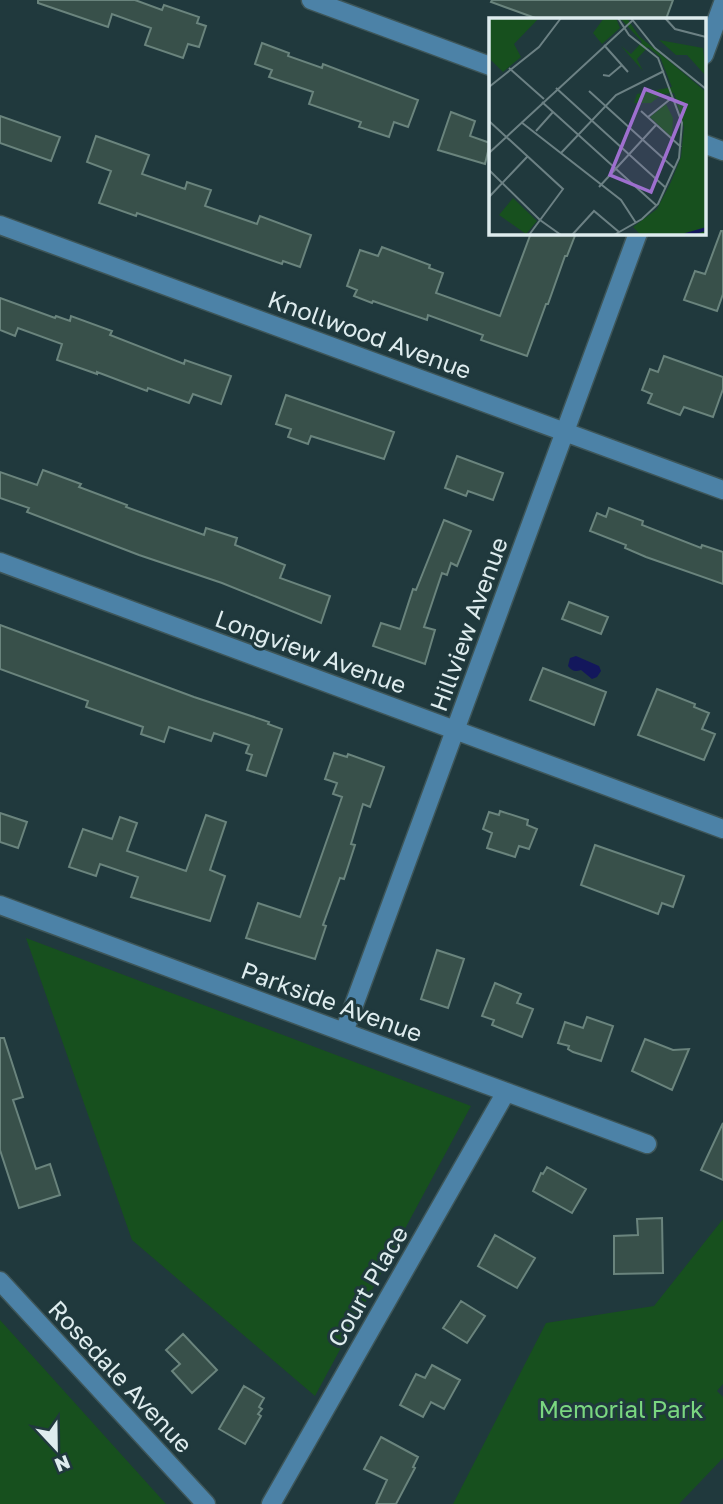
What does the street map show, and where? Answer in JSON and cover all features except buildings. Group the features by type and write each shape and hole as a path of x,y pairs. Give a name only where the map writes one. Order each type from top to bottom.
{"street":[{"path":"310,0 489,66"},
{"path":"706,50 723,3"},
{"path":"706,145 723,151"},
{"name":"Knollwood Avenue","path":"0,225 723,490"},
{"name":"Hillview Avenue","path":"344,1032 638,234"},
{"name":"Longview Avenue","path":"0,562 723,830"},
{"name":"Parkside Avenue","path":"0,905 647,1144"},
{"name":"Court Place","path":"271,1504 506,1092"},
{"name":"Rosedale Avenue","path":"0,1281 206,1504"}],"green space":[{"path":"26,938 471,1106 315,1396 132,1240"},
{"name":"Memorial Park","path":"723,1219 723,1384 717,1391 723,1397 723,1458 679,1504 453,1504 546,1323 654,1306"},
{"path":"0,1320 166,1504 0,1504"}],"shaded area":[{"path":"576,656 599,666 601,671 597,677 592,679 581,670 574,671 569,668 570,658"}]}
